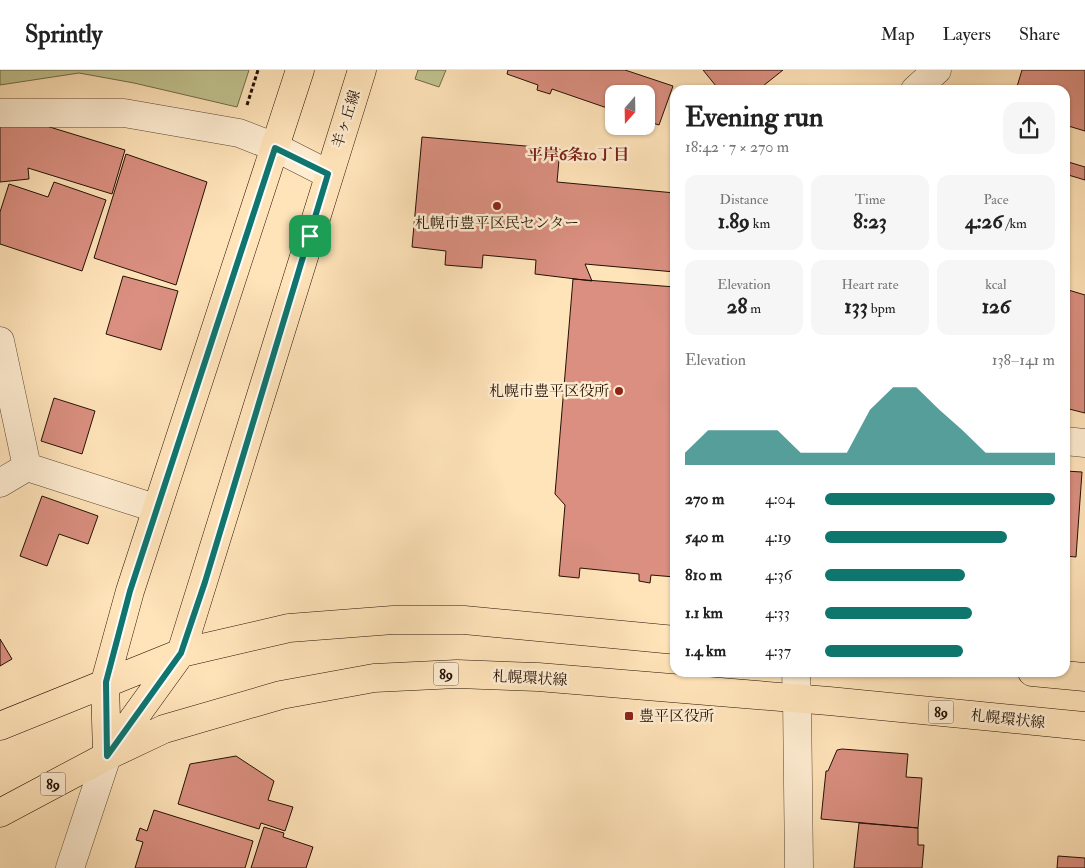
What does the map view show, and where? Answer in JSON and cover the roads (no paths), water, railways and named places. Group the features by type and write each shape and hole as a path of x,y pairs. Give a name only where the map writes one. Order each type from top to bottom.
{"main road":[{"path":"107,756 106,682 130,591 155,508 300,70"},
{"name":"羊ヶ丘線","path":"107,756 181,653 205,582 328,174 362,70"},
{"path":"0,726 181,653 290,628 393,620 464,620 670,640"},
{"name":"札幌環状線","path":"0,813 107,756 164,729 281,695 374,678 457,674 796,686 1085,726"},
{"path":"1070,676 1085,677"}],"street":[{"path":"920,85 937,70"},
{"path":"0,113 124,113 239,133 328,174"},
{"path":"0,341 26,467"},
{"path":"1070,442 1085,443"},
{"path":"0,483 26,467 155,508"},
{"path":"796,686 799,868"},
{"path":"70,868 107,756"}],"place":[{"name":"札幌市豊平区民センター","path":"497,206"},
{"name":"札幌市豊平区役所","path":"619,391"},
{"name":"豊平区役所","path":"629,716"}],"district":[{"name":"平岸6条10丁目","path":"578,154"}]}
